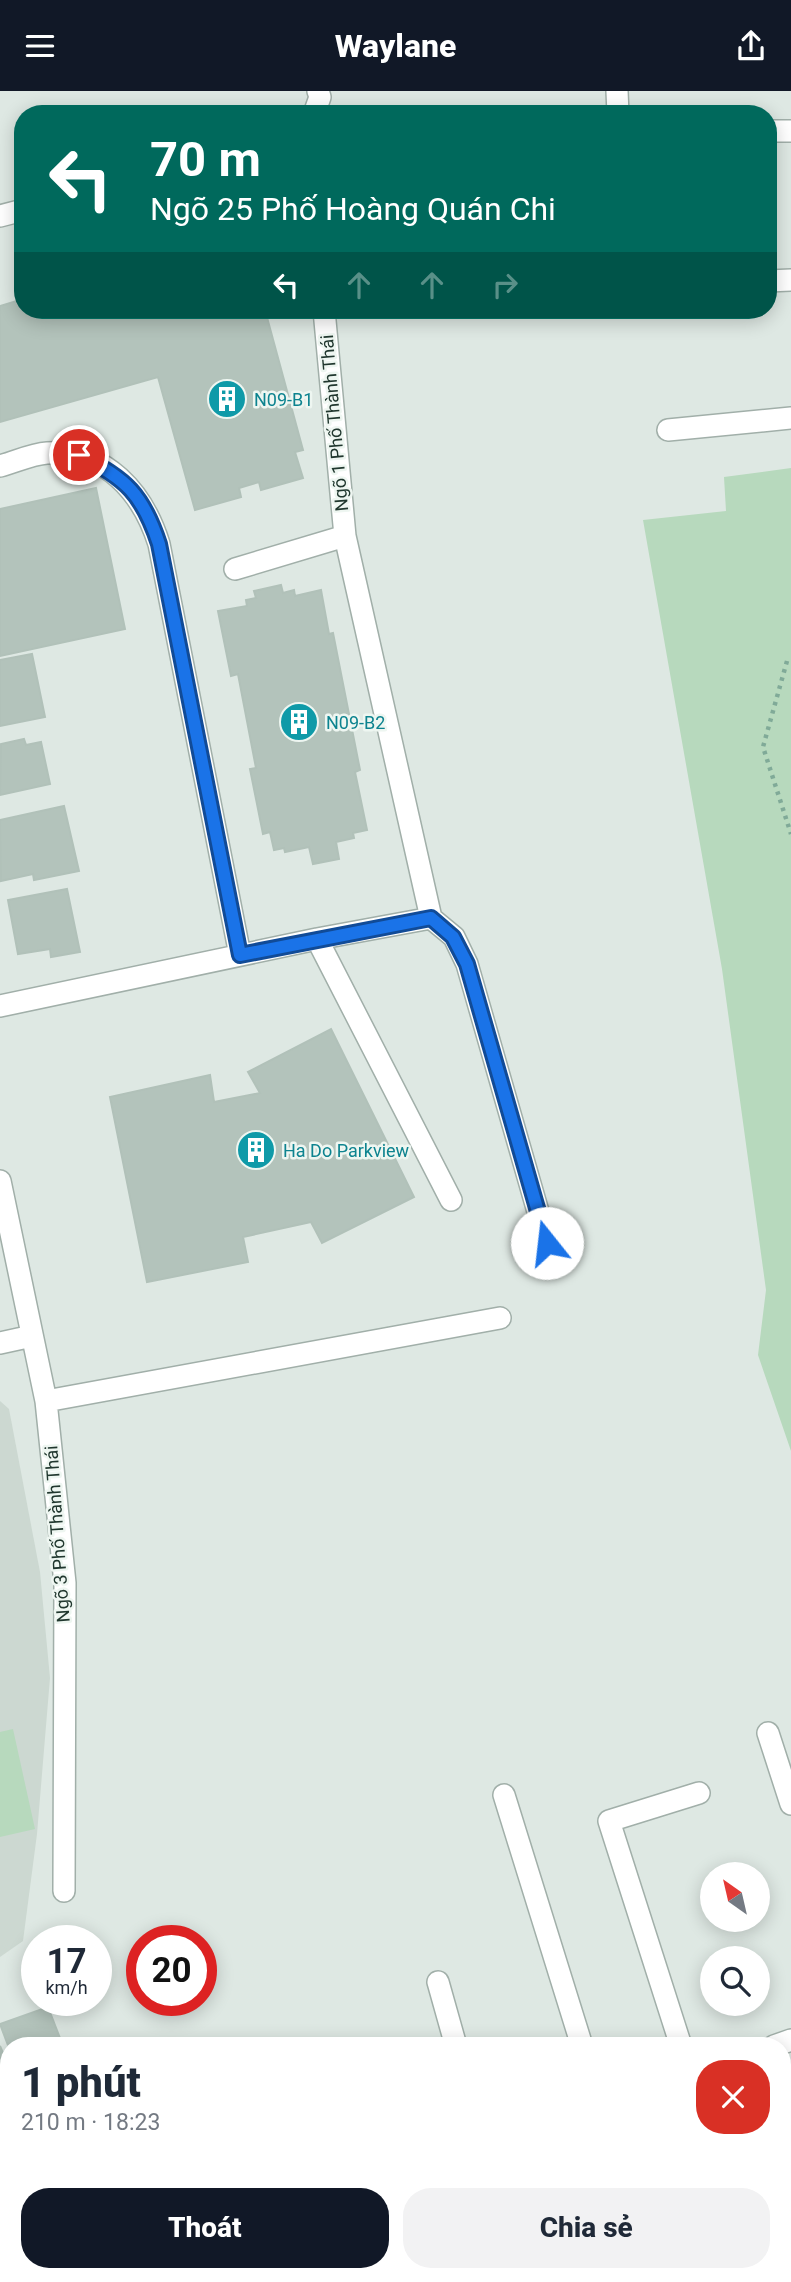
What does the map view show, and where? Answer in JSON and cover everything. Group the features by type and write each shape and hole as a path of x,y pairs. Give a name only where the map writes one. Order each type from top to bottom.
{"street":[{"name":"Ngõ 1 Phố Thành Thái","path":"325,319 345,536 431,918"},
{"path":"668,430 791,418"},
{"path":"0,466 46,453 79,455 108,470 135,491 150,515 159,544 240,955"},
{"name":"Ngõ 1 Phố Thành Thái","path":"235,569 345,536"},
{"path":"0,1006 317,939 431,918 453,937 467,964 547,1243"},
{"path":"317,939 451,1200"},
{"name":"Ngõ 3 Phố Thành Thái","path":"0,1181 46,1401 65,1583 64,1891"},
{"path":"46,1401 500,1318"},
{"path":"0,1343 32,1336"},
{"path":"768,1733 791,1804"},
{"path":"678,2037 610,1821 699,1793"},
{"path":"504,1795 579,2037"},
{"path":"438,1982 453,2037"}],"path":[{"path":"788,661 763,747 791,834"}],"shaded area":[{"path":"0,1401 9,1409 40,1572 50,1678 37,1834 25,1925 21,1925 21,1942 0,1957"}],"green space":[{"path":"791,468 791,1451 758,1355 766,1290 722,969 643,520 726,511 724,477"},
{"path":"13,1729 35,1829 0,1837 0,1732"}],"building":[{"name":"N09-B1","path":"14,302 14,319 267,319 303,450 295,452 303,478 261,490 259,482 239,488 241,497 195,510 158,377 0,422 0,306"},
{"path":"96,488 125,629 0,656 0,509"},
{"name":"N09-B2","path":"281,585 283,593 294,590 295,596 321,590 329,634 333,633 360,770 355,772 367,830 353,833 354,838 336,842 339,859 313,864 309,847 285,852 284,848 274,850 270,832 263,834 250,769 256,768 238,674 231,676 218,611 247,606 246,600 256,598 254,591"},
{"path":"32,654 45,717 0,726 0,660"},
{"path":"24,739 26,745 41,742 50,784 0,795 1,744"},
{"path":"64,806 79,871 34,880 33,874 1,881 0,820"},
{"path":"67,889 80,952 51,957 50,949 18,954 8,900"},
{"name":"Ha Do Parkview","path":"331,1029 414,1197 322,1243 311,1222 243,1237 248,1262 147,1282 110,1097 210,1075 214,1102 260,1093 248,1072"},
{"path":"23,2016 51,2016 60,2037 5,2037 0,2024"}],"place":[{"name":"N09-B1","path":"227,399"},
{"name":"N09-B2","path":"299,722"},
{"name":"Ha Do Parkview","path":"256,1150"}],"route":[{"path":"79,455 108,470 135,491 150,515 159,544 240,955 431,918 453,937 467,964 547,1243"}]}
